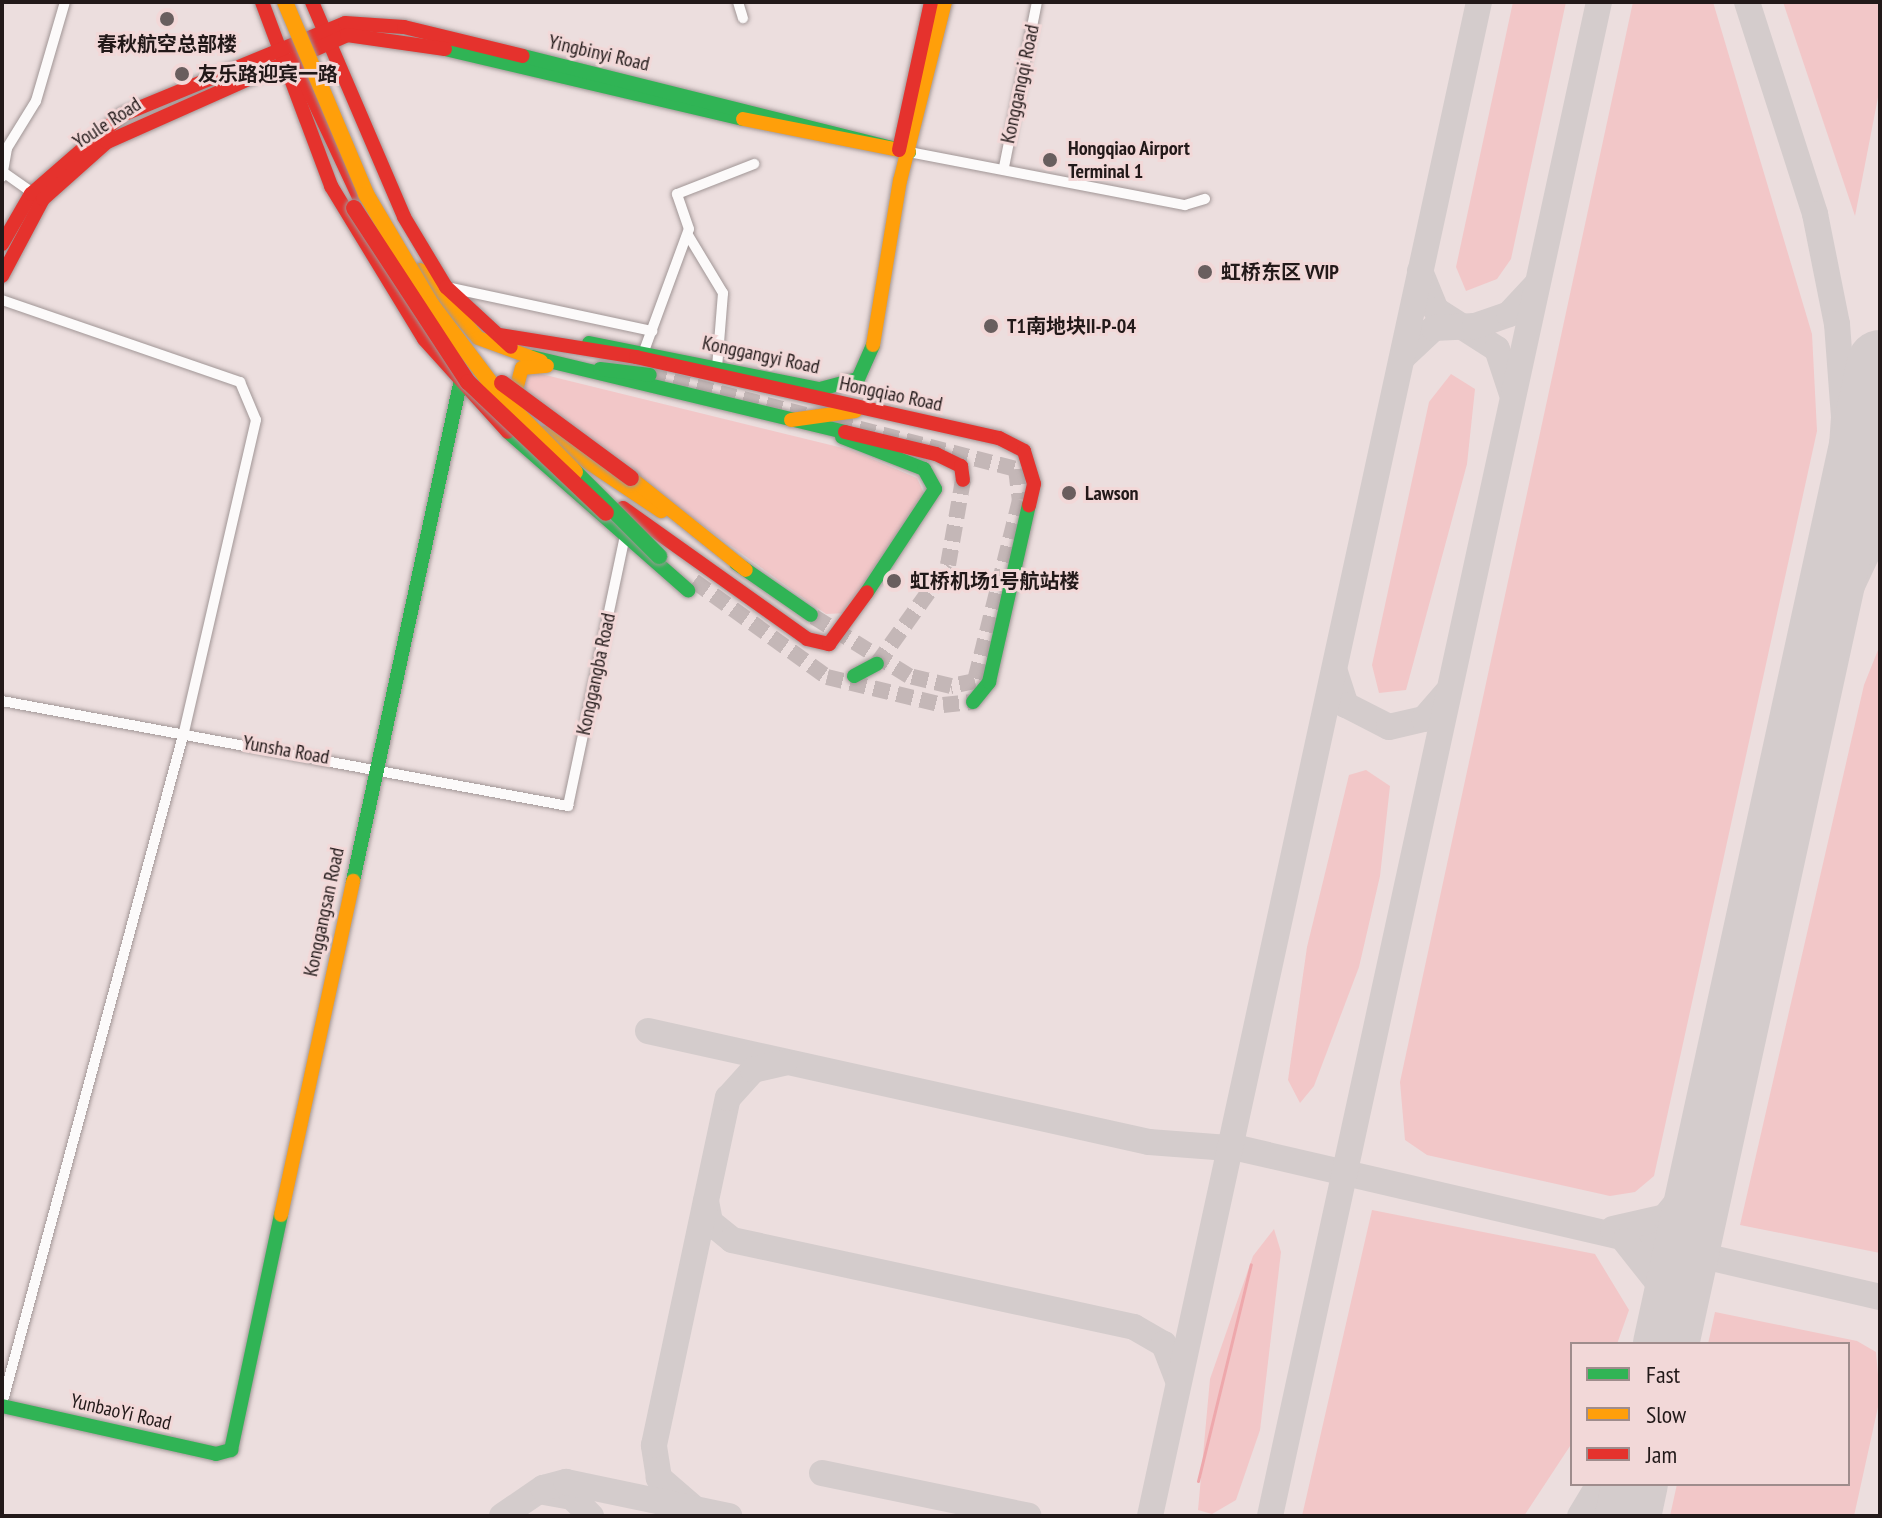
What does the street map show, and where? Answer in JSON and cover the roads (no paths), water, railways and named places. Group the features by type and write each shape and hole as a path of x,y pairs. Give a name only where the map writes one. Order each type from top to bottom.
{"main road":[{"path":"262,2 354,208 468,382 691,586 624,541 460,384 395,297 331,186 294,104 287,60"},
{"path":"285,2 366,194 431,304 502,398 659,556"},
{"path":"298,2 392,221 417,266 478,338 650,375"},
{"name":"Hongqiao Road","path":"312,2 383,180 446,287 484,326 543,353 565,368 842,437 952,459 963,480"},
{"name":"Konggangyi Road","path":"543,353 644,351 834,391 870,364 900,181 902,150 931,2"},
{"name":"Konggangyi Road","path":"902,150 945,2"},
{"name":"Yingbinyi Road","path":"287,60 324,34 404,27 902,150"},
{"path":"287,60 389,252 463,357 524,418 637,521 815,643 836,639 923,517 935,489 924,469 842,437"},
{"name":"Youle Road","path":"2,244 37,196 129,128 287,60"},
{"name":"Youle Road","path":"2,276 37,196"},
{"path":"417,266 484,326"},
{"path":"431,304 519,398 631,478 746,570"},
{"name":"Hongqiao Road","path":"543,353 636,357 999,438 1031,460 1034,484 989,682 973,702"},
{"path":"565,368 522,368 513,389 524,418 811,615"},
{"name":"Konggangsan Road","path":"231,1450 460,384"},
{"path":"782,421 865,409"},
{"path":"624,541 722,580"},
{"path":"854,676 877,664"},
{"name":"YunbaoYi Road","path":"2,1405 216,1454 231,1450"}],"street":[{"path":"37,196 2,175 7,148 36,101 65,2"},
{"path":"738,2 743,18"},
{"name":"Konggangqi Road","path":"1004,167 1037,2"},
{"name":"Yingbinyi Road","path":"902,150 1004,167 1185,205 1205,199"},
{"path":"717,367 723,293 688,235 677,194 754,164"},
{"path":"644,351 688,235"},
{"path":"446,287 652,331"},
{"path":"2,300 240,382 256,420 184,732 2,1405"},
{"name":"Konggangba Road","path":"568,806 624,541"},
{"name":"Yunsha Road","path":"2,701 376,765 568,806"}],"waterway":[{"path":"1198,1481 1251,1264"}],"tunnel":[{"path":"650,375 1016,469 1020,500 975,681 951,686 909,676 811,615"},
{"path":"877,664 948,565 963,480"},
{"path":"694,581 827,677 943,705 973,702"}],"place":[{"name":"春秋航空总部楼","path":"167,19"},
{"name":"友乐路迎宾一路","path":"182,74"},
{"name":"Hongqiao Airport Terminal 1","path":"1050,160"},
{"name":"虹桥东区 VVIP","path":"1205,272"},
{"name":"T1南地块II-P-04","path":"991,326"},
{"name":"Lawson","path":"1069,493"},
{"name":"虹桥机场1号航站楼","path":"894,581"}]}
